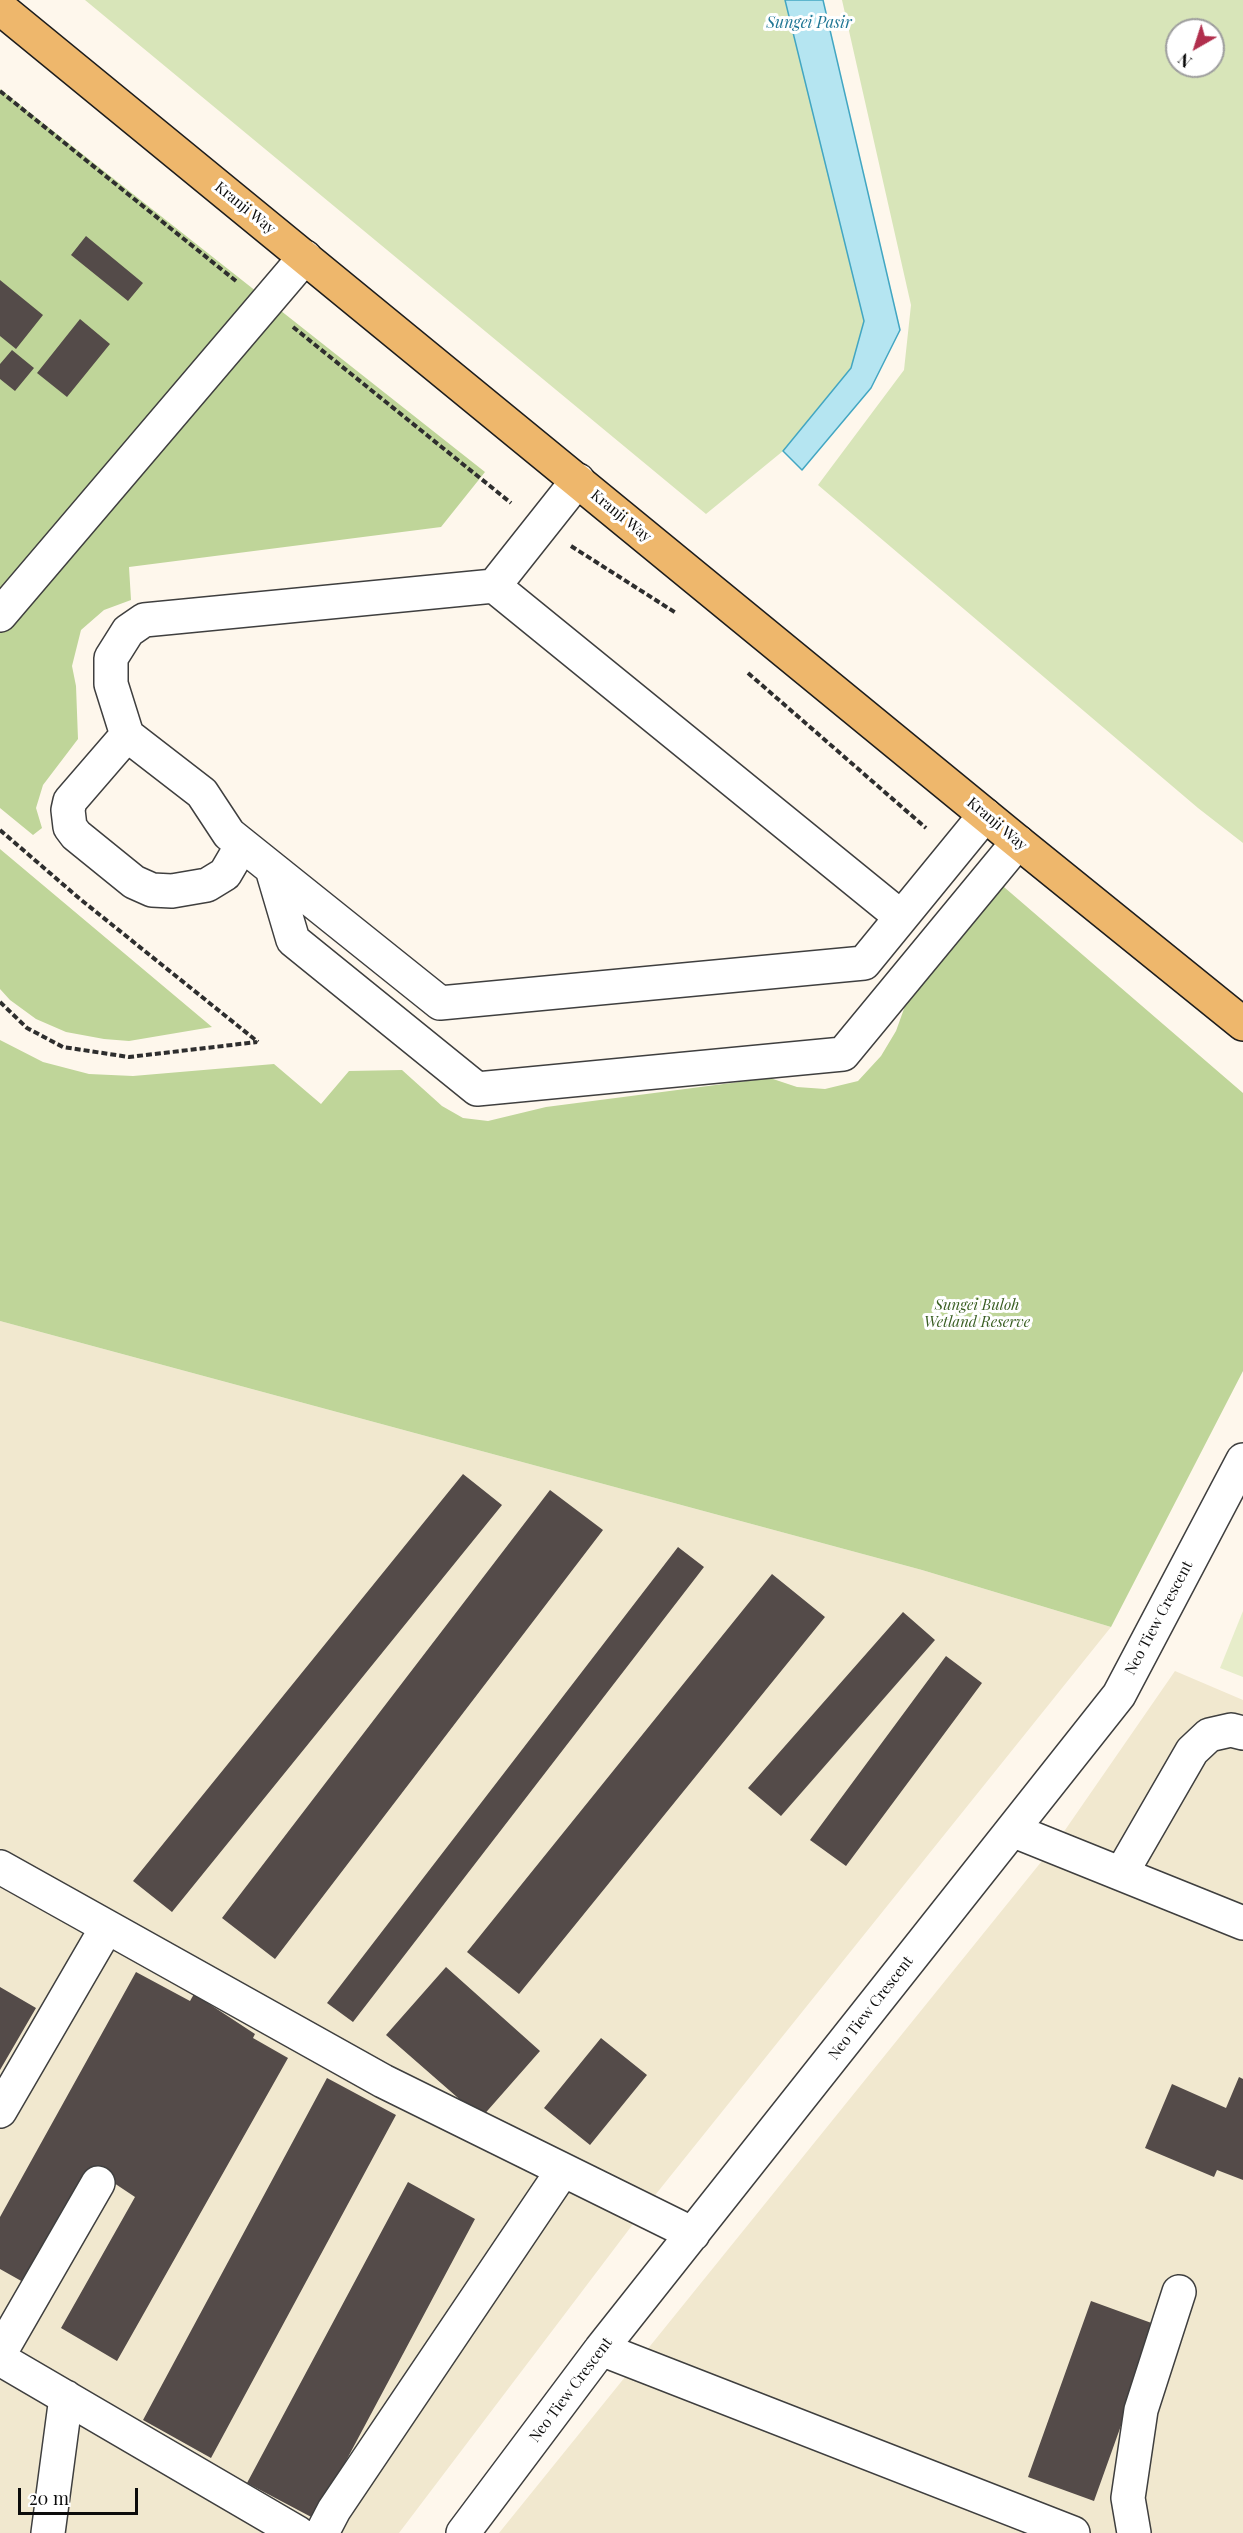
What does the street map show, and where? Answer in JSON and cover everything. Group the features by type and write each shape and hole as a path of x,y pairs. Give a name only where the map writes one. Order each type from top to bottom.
{"main road":[{"name":"Kranji Way","path":"0,8 1243,1024"}],"street":[{"path":"0,615 305,257"},
{"path":"494,586 578,480"},
{"path":"901,917 494,586 144,620 128,631 111,658 111,684 127,735 202,793 229,834 440,1003 864,963 985,814"},
{"path":"127,735 70,801 68,810 70,827 76,836 134,882 152,890 172,891 207,885 225,874 242,845"},
{"path":"272,869 293,940 477,1089 843,1054 1018,842"},
{"name":"Neo Tiew Crescent","path":"463,2533 601,2349 1119,1695 1243,1460"},
{"path":"1121,1874 1192,1751 1209,1736 1231,1730 1243,1733"},
{"path":"1012,1830 1243,1923"},
{"path":"0,1867 383,2081 693,2234"},
{"path":"0,2111 107,1927"},
{"path":"322,2533 340,2500 563,2170"},
{"path":"0,2353 98,2183"},
{"path":"1134,2533 1128,2498 1141,2410 1179,2292"},
{"path":"601,2349 1073,2533"},
{"path":"0,2359 298,2533"},
{"path":"48,2533 66,2397"}],"path":[{"path":"0,91 540,527 679,615"},
{"path":"742,667 954,852"},
{"path":"0,830 80,899 258,1042 129,1057 63,1047 27,1028 0,1002"}],"shaded area":[{"path":"0,1321 922,1570 1111,1627 652,2199 399,2533 0,2533"},
{"path":"1175,1671 1243,1700 1243,2533 499,2533 1054,1846"}],"green space":[{"path":"85,0 785,0 864,321 851,368 783,451 706,514"},
{"path":"842,0 1243,0 1243,843 1198,808 818,485 904,370 911,305"},
{"path":"0,89 485,472 441,527 129,567 131,600 104,610 81,630 72,666 76,686 78,739 43,785 36,808 42,828 33,835 0,808"},
{"path":"0,849 212,1027 129,1041 104,1039 66,1032 36,1019 10,1000 0,989"},
{"name":"Sungei Buloh Wetland Reserve","path":"997,881 1243,1093 1243,1371 1111,1627 922,1570 0,1321 0,1040 43,1062 89,1074 133,1076 274,1064 321,1104 349,1071 402,1070 442,1106 463,1118 488,1121 546,1107 770,1078 797,1087 825,1089 858,1081 881,1056 896,1031 905,1006 961,938 967,917"},
{"path":"1243,1611 1243,1677 1220,1668"}],"water":[{"name":"Sungei Pasir","path":"785,0 823,0 900,330 871,388 802,470 783,451 851,368 864,321"}],"building":[{"path":"86,236 143,283 128,301 71,255"},
{"path":"0,280 43,315 16,349 0,336"},
{"path":"80,319 110,344 67,397 37,373"},
{"path":"12,350 34,368 15,391 0,379 0,364"},
{"path":"463,1474 502,1505 172,1912 133,1881"},
{"path":"550,1490 603,1530 275,1959 222,1918"},
{"path":"678,1547 704,1567 353,2022 327,2003"},
{"path":"772,1574 825,1617 519,1994 467,1952"},
{"path":"903,1612 935,1640 781,1816 748,1788"},
{"path":"946,1656 982,1683 846,1866 810,1840"},
{"path":"446,1967 540,2051 481,2118 386,2035"},
{"path":"136,1972 190,2001 194,1994 255,2034 253,2038 288,2058 117,2361 61,2328 135,2197 96,2171 32,2287 0,2269 0,2217"},
{"path":"0,1987 36,2008 0,2070"},
{"path":"601,2038 647,2075 590,2145 544,2108"},
{"path":"1239,2077 1243,2079 1243,2180 1217,2170 1214,2177 1145,2148 1172,2084 1226,2108"},
{"path":"327,2078 396,2115 211,2458 143,2420"},
{"path":"408,2182 475,2219 315,2519 247,2483"},
{"path":"1091,2301 1157,2325 1094,2501 1028,2477"}]}
